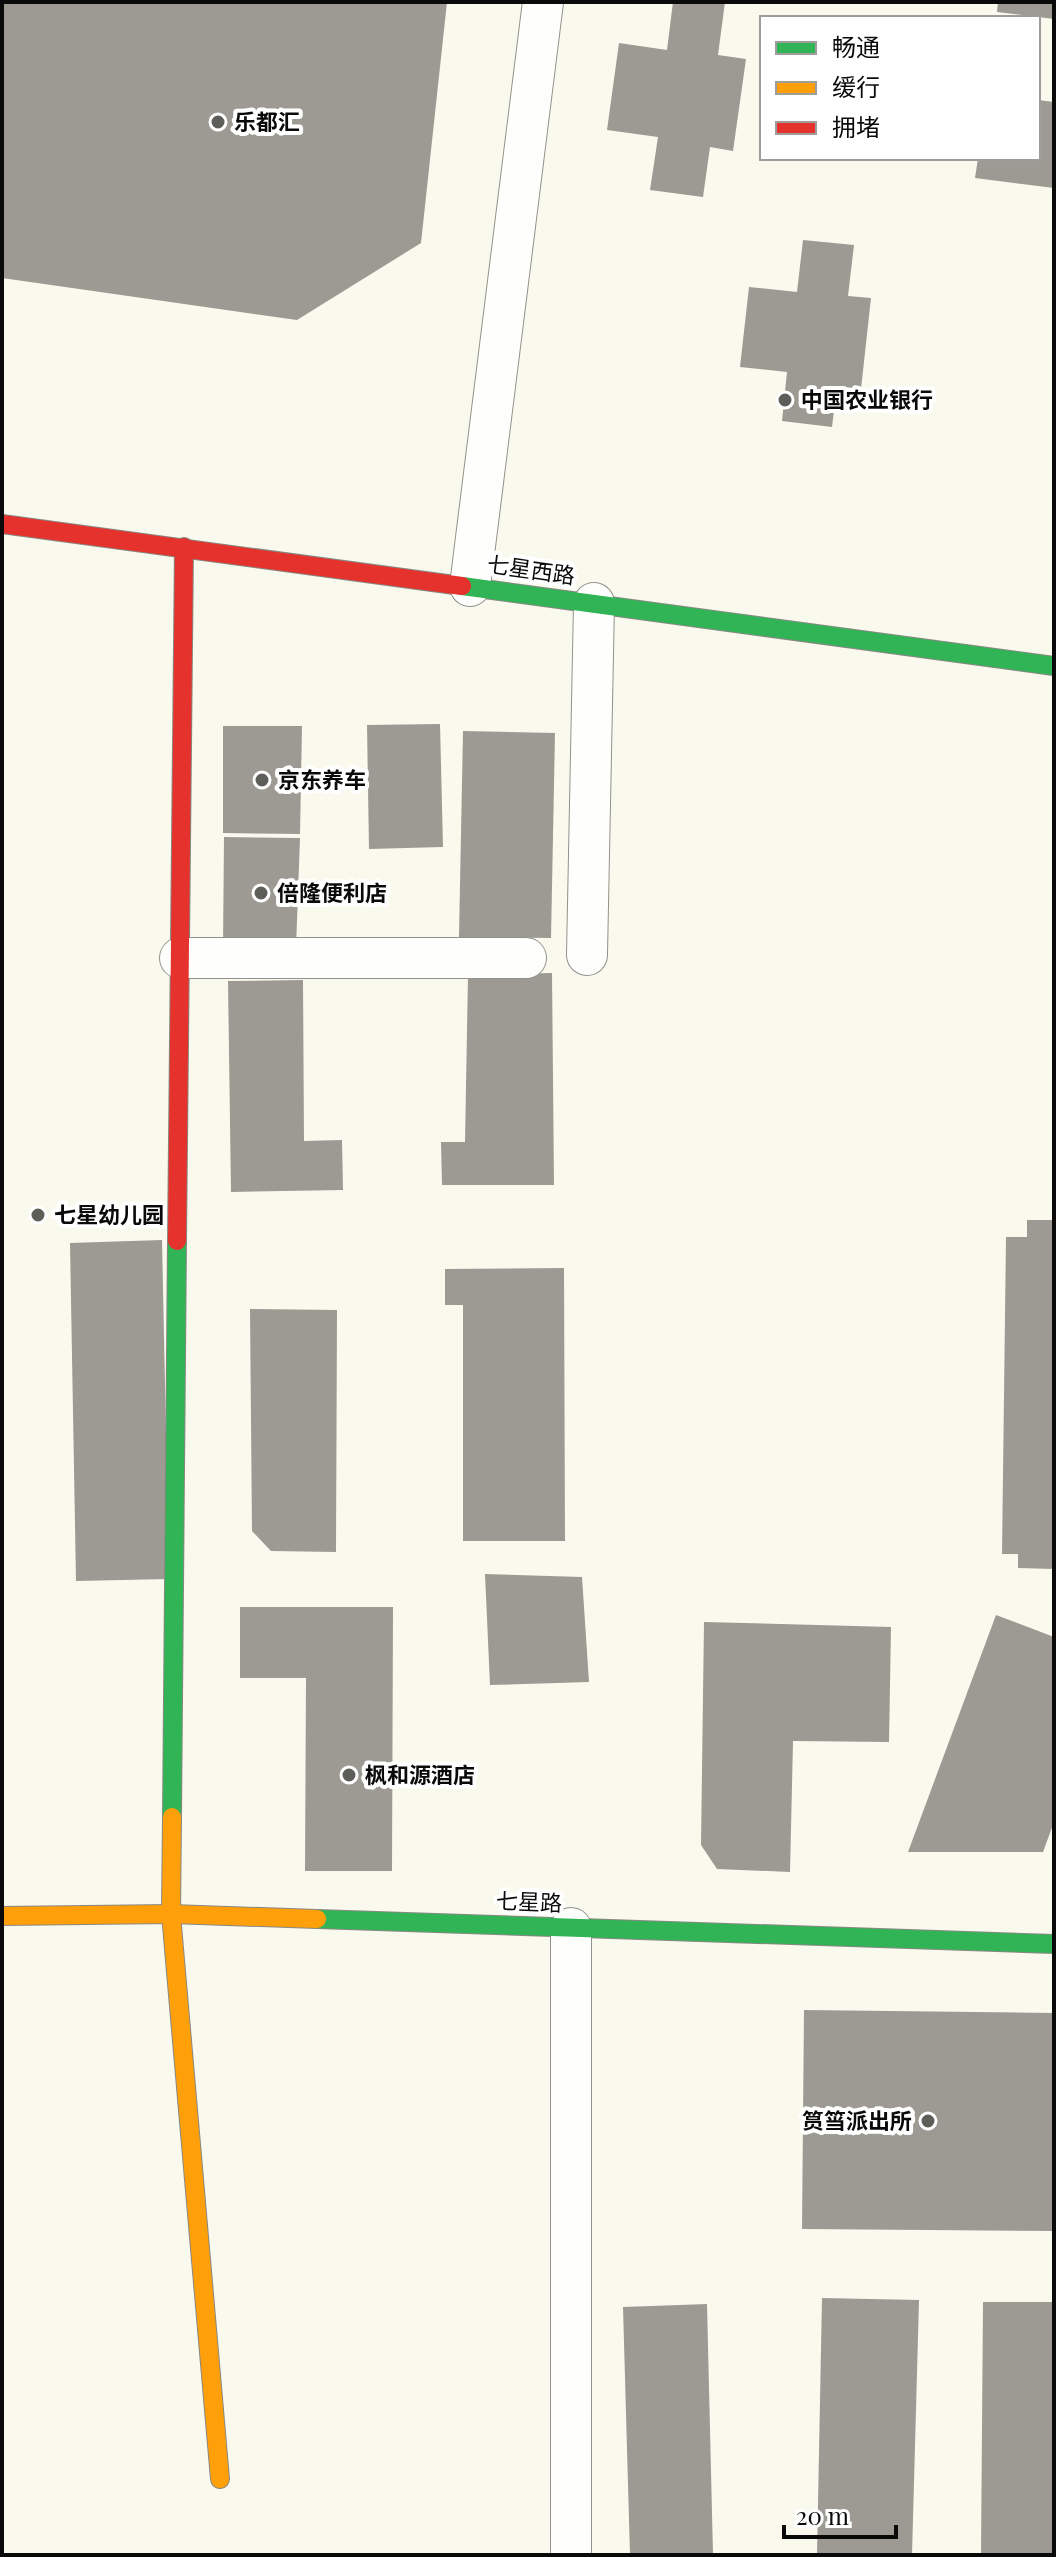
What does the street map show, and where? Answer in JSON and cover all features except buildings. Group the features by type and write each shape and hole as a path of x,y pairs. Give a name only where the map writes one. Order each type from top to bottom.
{"street":[{"path":"470,586 543,2"},
{"name":"七星西路","path":"2,524 1054,666"},
{"path":"184,547 171,1914 220,2479"},
{"path":"587,955 594,603"},
{"path":"180,958 526,958"},
{"name":"七星路","path":"2,1916 171,1914 1054,1944"},
{"path":"571,1928 571,2555"}],"traffic: fast":[{"path":"462,586 1054,666"},
{"path":"172,1817 177,1241"},
{"path":"317,1919 1054,1944"}],"traffic: slow":[{"path":"172,1817 171,1914 220,2479"},
{"path":"2,1916 171,1914 317,1919"}],"traffic: jam":[{"path":"2,524 462,586"},
{"path":"177,1241 184,547"}],"place":[{"name":"乐都汇","path":"218,122"},
{"name":"中国农业银行","path":"785,400"},
{"name":"京东养车","path":"262,780"},
{"name":"倍隆便利店","path":"261,893"},
{"name":"七星幼儿园","path":"38,1215"},
{"name":"枫和源酒店","path":"349,1775"},
{"name":"筼筜派出所","path":"928,2121"}]}
